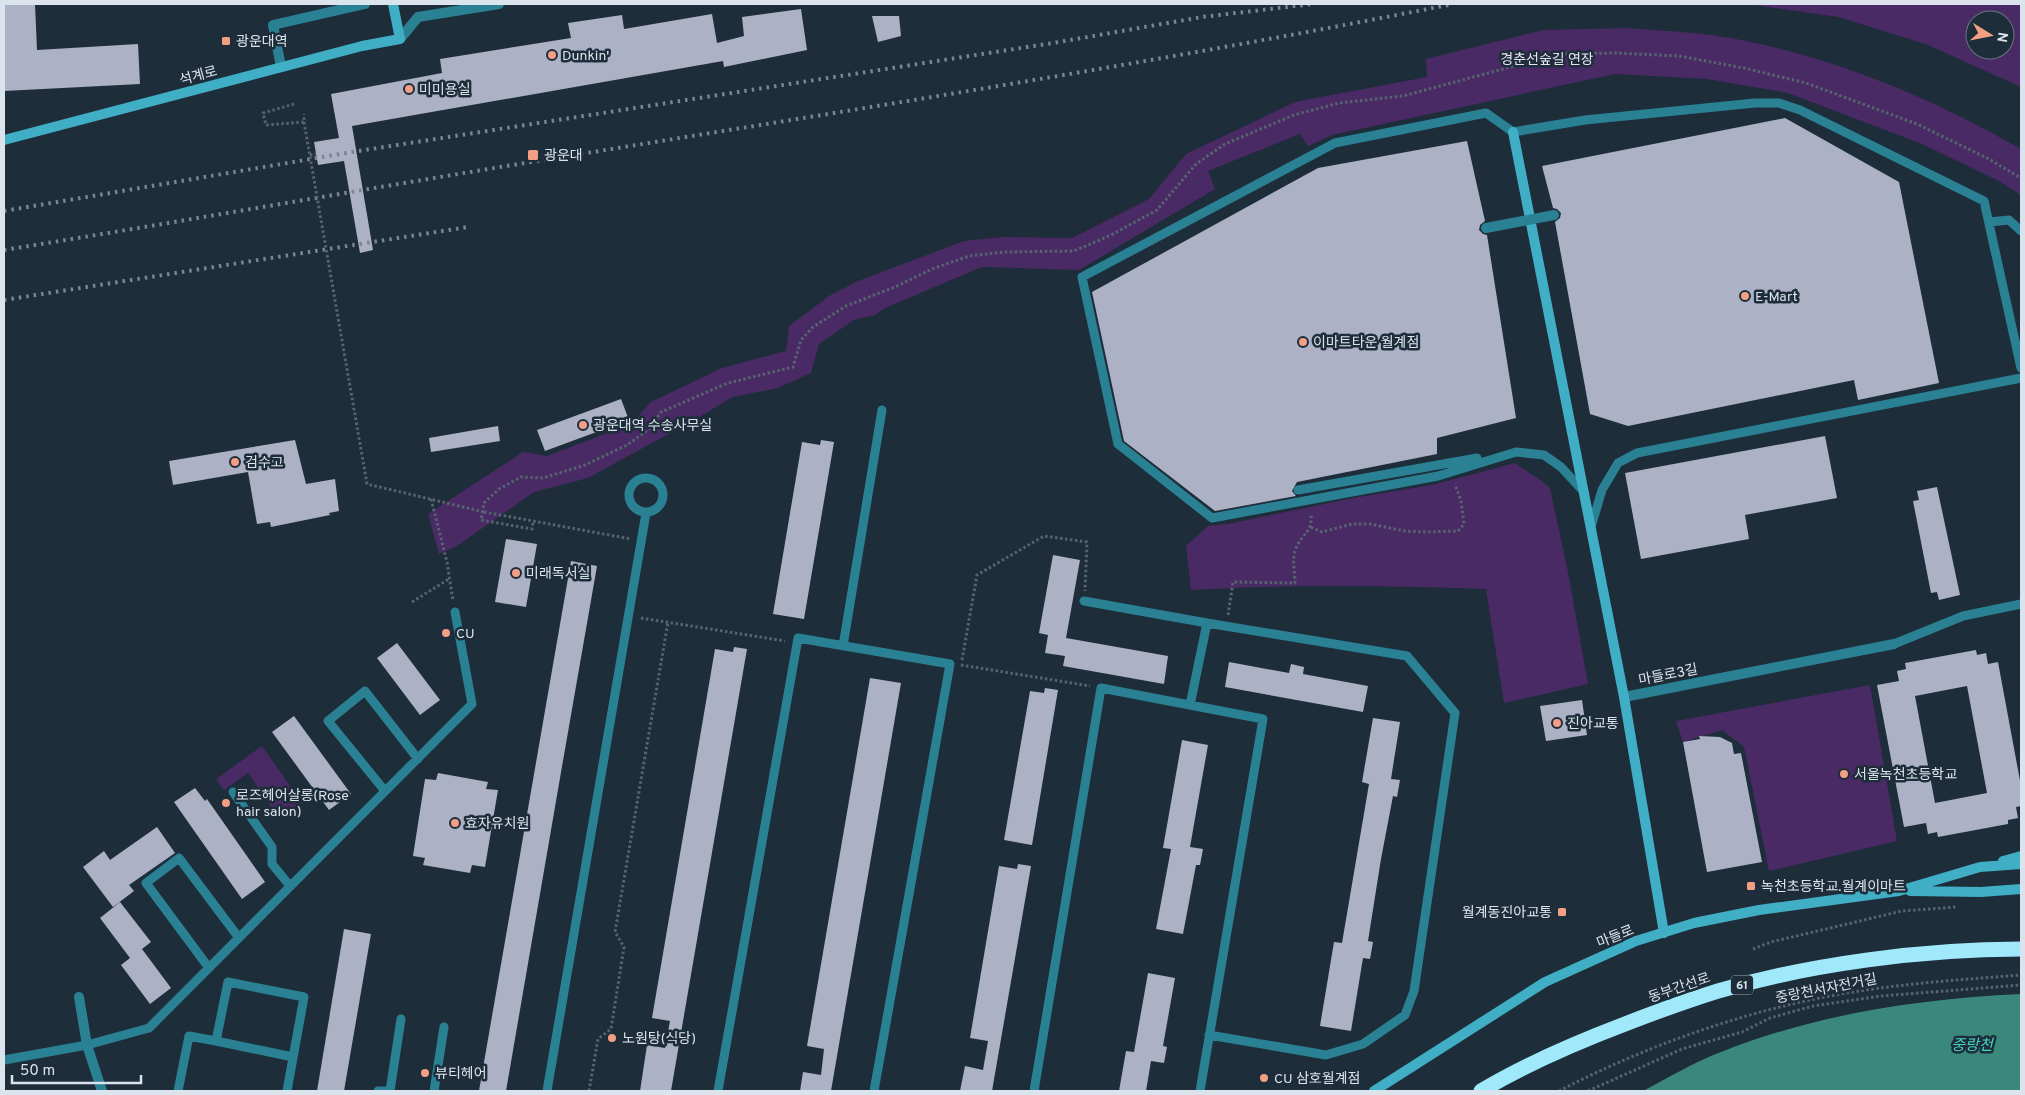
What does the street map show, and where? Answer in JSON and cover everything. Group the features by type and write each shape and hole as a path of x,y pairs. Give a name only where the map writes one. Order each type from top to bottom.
{"highway":[{"name":"동부간선로","path":"1480,1091 1528,1066 1604,1032 1680,1003 1764,979 1836,966 1920,955 2021,947"}],"street":[{"path":"281,68 272,26 365,4"},
{"path":"393,4 400,39"},
{"path":"400,39 418,17 498,4"},
{"name":"석계로","path":"4,140 362,46 400,39"},
{"path":"1513,132 1624,697"},
{"path":"1486,228 1554,215"},
{"name":"마들로3길","path":"1664,933 1624,697 1894,644"},
{"path":"1980,867 2021,856"},
{"name":"마들로","path":"1899,891 1980,867 2021,864"},
{"name":"마들로","path":"1374,1091 1545,982 1636,941 1694,923 1760,910 1899,891 1981,892 2021,889"},
{"path":"79,997 87,1045 102,1091"}],"lane":[{"path":"1516,452 1438,476 1212,518 1118,444 1082,277 1335,143 1486,114 1513,132 1585,120 1755,103 1779,103 1800,110 1984,201 2018,337 2021,368"},
{"path":"1989,222 2009,220 2021,231"},
{"path":"1591,527 1602,490 1618,463 1637,453 2021,378"},
{"path":"843,646 882,410"},
{"path":"1298,490 1516,452 1544,455 1561,467 1584,492"},
{"path":"547,1091 646,513"},
{"path":"1084,601 1407,656 1455,712 1414,991 1405,1015 1363,1044 1326,1055 1209,1035"},
{"path":"1894,644 1963,616 2021,604"},
{"path":"4,1060 87,1045 148,1028 209,968 472,704 455,612"},
{"path":"1190,705 1207,623"},
{"path":"718,1091 798,638 950,664 874,1091"},
{"path":"1034,1091 1101,688 1263,719 1200,1091"},
{"path":"385,791 328,720 365,691 418,759"},
{"path":"233,792 272,847 272,864 290,886"},
{"path":"209,968 146,883 179,858 239,938"},
{"path":"216,1041 228,982 304,997 287,1091"},
{"path":"378,1091 388,1091 401,1019"},
{"path":"434,1091 444,1027"},
{"path":"178,1091 189,1036 293,1057"}],"path":[{"path":"294,104 263,113 266,125 304,122"},
{"path":"304,114 367,484 484,512 641,541"},
{"path":"310,155 316,154"},
{"path":"1311,527 1322,532 1352,524 1370,524 1404,531 1458,531 1464,524 1461,501 1455,484"},
{"path":"431,500 447,562 455,612"},
{"path":"1226,626 1233,582 1295,583 1294,554 1298,544 1311,527 1311,513"},
{"path":"961,666 977,575 1044,536 1087,542 1084,601"},
{"path":"412,602 449,579"},
{"path":"628,616 797,642"},
{"path":"589,1091 598,1039 611,1029 624,947 615,932 668,622"},
{"path":"950,664 1101,688"},
{"path":"1754,949 1771,942 1902,911 1958,906"},
{"name":"중랑천서자전거길","path":"1559,1091 1685,1036 1795,1004 1830,996 1888,987 2021,975"},
{"path":"1588,1091 1682,1049 1742,1032 1770,1018 1813,1006 1881,996 2021,985"}],"green space":[{"path":"1746,4 2021,4 2021,87 1928,45 1839,17"},
{"name":"경춘선숲길 연장","path":"1626,28 1736,39 1811,57 1883,82 1953,113 2021,149 2021,195 1999,181 1922,144 1788,93 1707,79 1615,74 1332,135 1308,146 1300,134 1208,171 1215,189 1079,270 982,267 885,308 875,315 854,320 819,344 811,373 778,388 733,397 588,478 534,492 457,546 439,554 428,514 523,452 547,456 631,424 651,402 722,368 786,351 789,326 829,296 858,281 964,241 1002,237 1072,238 1149,199 1186,154 1295,102 1427,77 1426,59 1543,30"},
{"path":"1515,463 1550,488 1568,572 1588,684 1504,703 1486,589 1339,586 1191,590 1186,546 1208,526 1228,524 1353,498 1432,485"},
{"path":"1870,685 1897,841 1769,871 1744,747 1722,730 1683,742 1676,721"},
{"path":"262,746 302,803 279,818 248,773 224,790 216,779"}],"water":[{"name":"중랑천","path":"2021,994 2021,1091 1643,1091 1711,1056 1757,1039 1831,1018 1944,1000"}],"building":[{"path":"4,4 35,4 37,50 138,44 140,84 4,91"},
{"path":"801,9 807,50 724,67 723,61 352,126 373,250 360,253 344,161 318,165 314,142 339,138 331,94 442,73 440,59 571,38 568,23 622,15 624,29 712,14 717,43 744,36 742,17"},
{"path":"872,16 899,16 901,36 878,42"},
{"name":"E-Mart","path":"1785,118 1899,182 1939,383 1858,400 1854,380 1628,426 1590,414 1555,222 1560,218 1561,213 1553,208 1542,166"},
{"name":"이마트타운 월계점","path":"1467,141 1485,221 1480,225 1479,230 1487,235 1516,418 1437,438 1437,454 1297,482 1292,491 1296,496 1215,511 1124,441 1092,292 1318,168"},
{"name":"광운대역 수송사무실","path":"621,399 629,420 545,451 537,430"},
{"path":"498,426 500,441 431,452 429,438"},
{"path":"1825,436 1837,498 1745,515 1749,539 1641,559 1625,473"},
{"path":"295,440 306,484 335,479 339,511 329,513 330,515 271,527 270,522 257,524 248,472 173,485 169,461"},
{"path":"821,440 834,442 804,619 773,614 802,442 820,445"},
{"path":"1937,487 1960,595 1939,600 1937,592 1931,593 1913,501 1919,500 1917,491"},
{"name":"미래독서실","path":"506,539 537,544 526,607 495,602"},
{"path":"1053,555 1080,560 1066,638 1168,656 1164,684 1063,666 1065,656 1045,653 1048,635 1039,633"},
{"path":"571,561 597,566 506,1091 479,1091"},
{"path":"397,643 440,700 420,715 377,658"},
{"path":"734,647 747,649 671,1091 640,1091 647,1045 665,1048 670,1021 652,1018 715,649 733,652"},
{"path":"1976,650 1977,655 1986,653 1988,664 1998,662 2021,786 2021,806 2016,807 2018,818 2008,820 2008,824 1938,837 1937,832 1928,834 1926,823 1904,827 1877,685 1899,681 1897,671 1906,669 1905,663","holes":["1967,686 1987,793 1935,803 1915,696"]},
{"path":"1229,662 1289,673 1291,664 1304,667 1303,674 1368,686 1363,712 1225,687"},
{"path":"870,678 901,683 831,1091 800,1091 803,1072 821,1075 824,1049 807,1046"},
{"path":"1045,688 1058,690 1032,845 1004,840 1030,691 1044,693"},
{"path":"1582,700 1587,735 1546,741 1540,706"},
{"path":"294,716 351,794 329,810 272,732"},
{"path":"1373,718 1400,722 1391,779 1400,780 1397,797 1393,796 1381,859 1368,941 1373,942 1370,959 1363,958 1351,1031 1320,1026 1334,942 1342,943 1369,784 1362,782"},
{"path":"1699,736 1720,737 1732,743 1734,754 1741,753 1762,862 1707,872 1683,742 1700,739"},
{"path":"1182,740 1208,745 1190,847 1203,849 1200,865 1196,865 1183,934 1156,929 1171,849 1163,848"},
{"name":"효자유치원","path":"438,773 488,782 486,789 498,790 485,867 472,865 470,873 423,865 425,858 413,856 425,779 436,780"},
{"path":"195,788 205,801 207,799 265,882 242,899 174,802"},
{"path":"157,827 175,853 129,885 134,891 113,907 83,867 104,851 110,860"},
{"path":"1018,864 1031,866 992,1091 960,1091 965,1066 983,1070 988,1041 970,1038 999,866 1017,869"},
{"path":"120,902 151,942 142,949 171,988 150,1004 121,965 130,958 100,918"},
{"path":"344,929 371,934 344,1091 317,1091"},
{"path":"1148,973 1175,978 1163,1046 1167,1047 1164,1063 1151,1061 1146,1091 1119,1091 1126,1051 1134,1052"}],"railway":[{"path":"4,211 352,152 1053,43 1202,17 1313,4"},
{"path":"4,250 1021,82 1237,45 1453,4"},
{"path":"4,300 468,227"}],"place":[{"name":"광운대역","path":"226,41"},
{"name":"Dunkin'","path":"552,55"},
{"name":"미미용실","path":"409,89"},
{"name":"광운대","path":"533,155"},
{"name":"E-Mart","path":"1745,296"},
{"name":"이마트타운 월계점","path":"1303,342"},
{"name":"광운대역 수송사무실","path":"583,425"},
{"name":"검수고","path":"235,462"},
{"name":"미래독서실","path":"516,573"},
{"name":"CU","path":"446,633"},
{"name":"진아교통","path":"1557,723"},
{"name":"서울녹천초등학교","path":"1844,774"},
{"name":"로즈헤어살롱(Rose hair salon)","path":"226,803"},
{"name":"효자유치원","path":"455,823"},
{"name":"녹천초등학교.월계이마트","path":"1751,886"},
{"name":"월계동진아교통","path":"1562,912"},
{"name":"노원탕(식당)","path":"612,1038"},
{"name":"뷰티헤어","path":"425,1073"},
{"name":"CU 삼호월계점","path":"1264,1078"}]}
